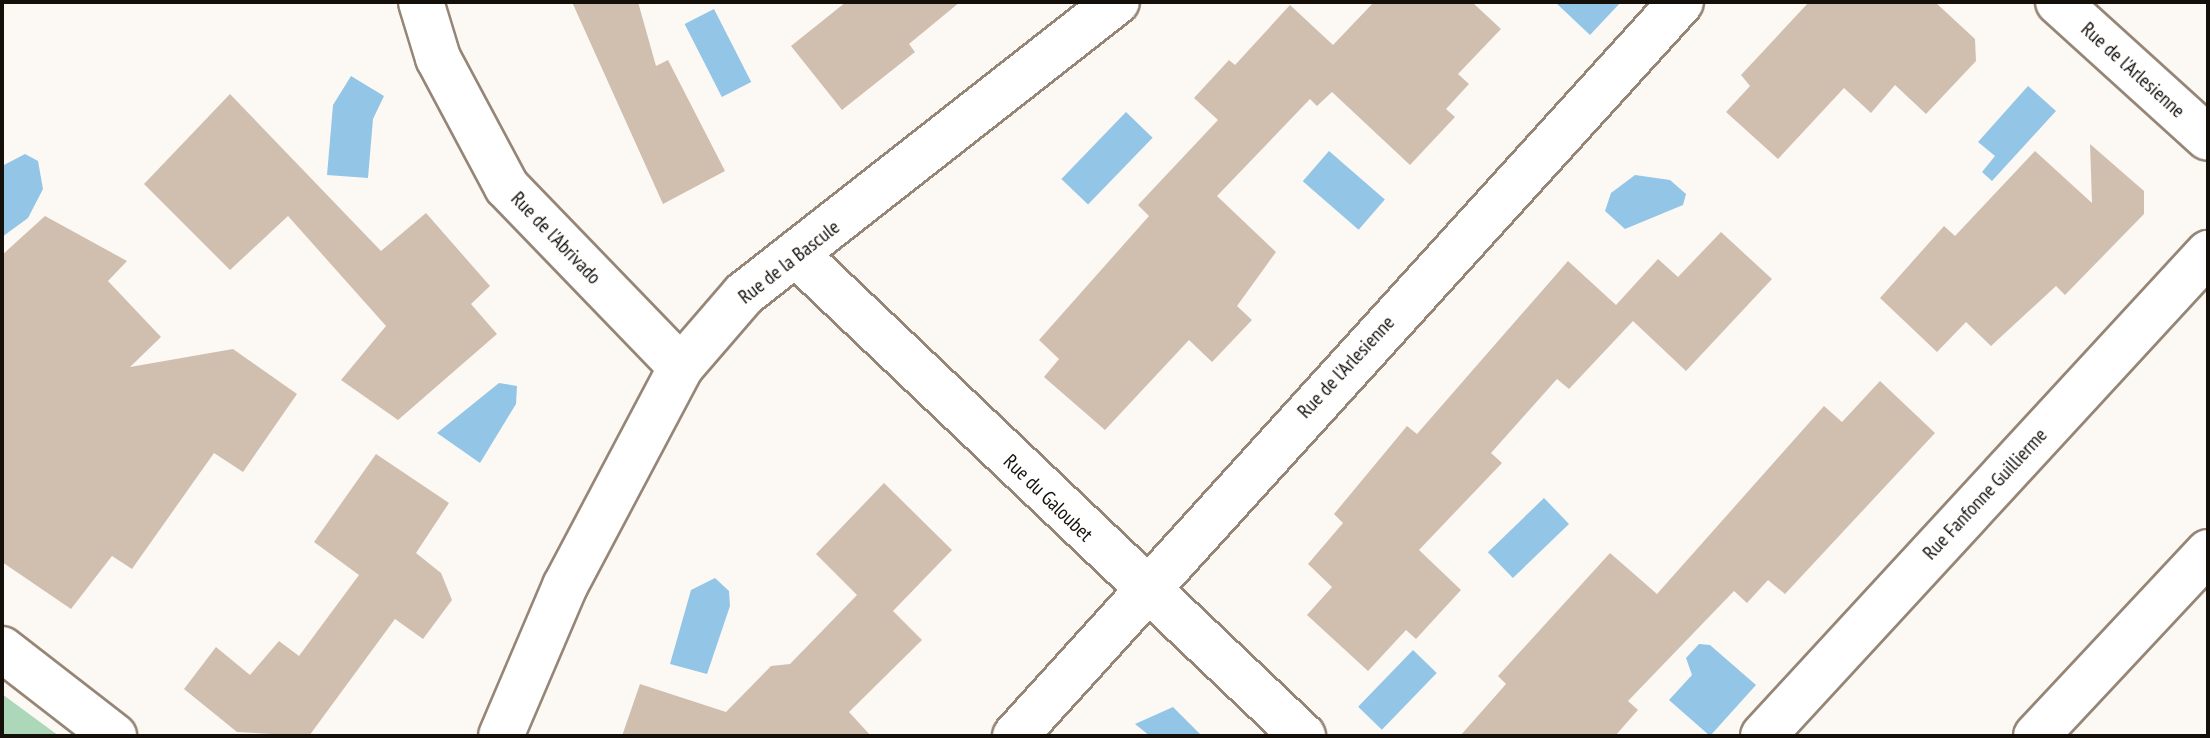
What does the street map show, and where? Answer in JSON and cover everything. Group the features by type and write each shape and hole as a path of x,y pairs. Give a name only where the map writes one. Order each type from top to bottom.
{"street":[{"name":"Rue de l'Abrivado","path":"421,2 438,58 507,187 681,367"},
{"name":"Rue de la Bascule","path":"501,736 565,586 681,367 744,294 798,256 1117,2"},
{"name":"Rue de l'Arlesienne","path":"1015,736 1142,588 1681,2"},
{"name":"Rue de l'Arlesienne","path":"2058,2 2208,138"},
{"name":"Rue Fanfonne Guillierme","path":"1763,736 2208,253"},
{"name":"Rue du Galoubet","path":"798,256 1142,588 1303,736"},
{"path":"2036,736 2208,552"},
{"path":"2,649 114,736"}],"green space":[{"path":"2,694 59,736 2,736"}],"water":[{"path":"1555,2 1621,2 1590,35"},
{"path":"714,9 751,82 722,97 685,24"},
{"path":"351,76 384,96 373,119 368,178 327,175 333,105"},
{"path":"2028,86 2056,111 1992,181 1982,172 1995,156 1978,142"},
{"path":"1126,112 1153,138 1088,205 1061,179"},
{"path":"1329,151 1385,200 1359,230 1303,181"},
{"path":"25,154 38,161 43,189 28,218 2,237 2,166"},
{"path":"1635,175 1670,180 1686,194 1683,205 1625,229 1605,211 1611,193"},
{"path":"499,383 517,386 516,404 480,463 437,433"},
{"path":"1544,498 1569,524 1513,578 1488,552"},
{"path":"715,578 729,591 730,606 707,674 670,664 691,590"},
{"path":"1699,644 1710,645 1756,685 1710,736 1669,700 1692,675 1686,658"},
{"path":"1413,650 1437,673 1382,730 1358,707"},
{"path":"1173,707 1202,736 1150,736 1135,724"}],"building":[{"path":"572,2 638,2 656,66 668,60 725,171 663,204"},
{"path":"846,2 960,2 909,44 915,52 842,110 791,46"},
{"path":"1374,2 1472,2 1501,29 1458,74 1469,84 1446,109 1455,117 1410,165 1332,92 1317,106 1310,99 1217,196 1276,252 1237,306 1252,320 1212,362 1189,340 1105,430 1044,377 1059,359 1039,340 1149,216 1138,205 1218,120 1194,98 1229,60 1235,65 1290,5 1333,45"},
{"path":"1809,2 1935,2 1975,39 1976,61 1926,114 1895,85 1871,113 1844,88 1778,159 1726,112 1750,86 1741,75"},
{"path":"230,94 381,251 426,213 490,286 471,304 497,334 398,420 341,380 386,326 288,216 230,270 144,184"},
{"path":"2090,144 2144,191 2144,214 2065,295 2056,286 1991,346 1966,322 1937,352 1880,298 1944,226 1955,236 2035,151 2092,203"},
{"path":"45,216 127,261 108,281 161,337 130,367 233,349 297,394 243,472 214,453 132,569 112,556 71,609 2,562 2,255"},
{"path":"1721,232 1772,279 1686,371 1633,321 1569,389 1557,379 1491,453 1502,463 1419,550 1461,590 1416,639 1406,630 1368,671 1307,615 1332,587 1308,564 1343,523 1334,514 1407,426 1417,434 1568,261 1616,305 1658,259 1678,277"},
{"path":"1880,381 1935,433 1785,594 1768,580 1747,603 1734,591 1628,701 1638,710 1615,736 1460,736 1506,684 1498,676 1610,553 1657,594 1824,406 1842,422"},
{"path":"376,454 449,503 416,553 441,573 452,600 423,639 395,619 309,736 237,732 184,689 216,647 250,675 279,641 299,656 359,575 314,542"},
{"path":"884,483 952,550 893,611 922,640 849,712 871,736 622,736 640,684 726,712 771,666 790,664 857,595 816,554"}]}
